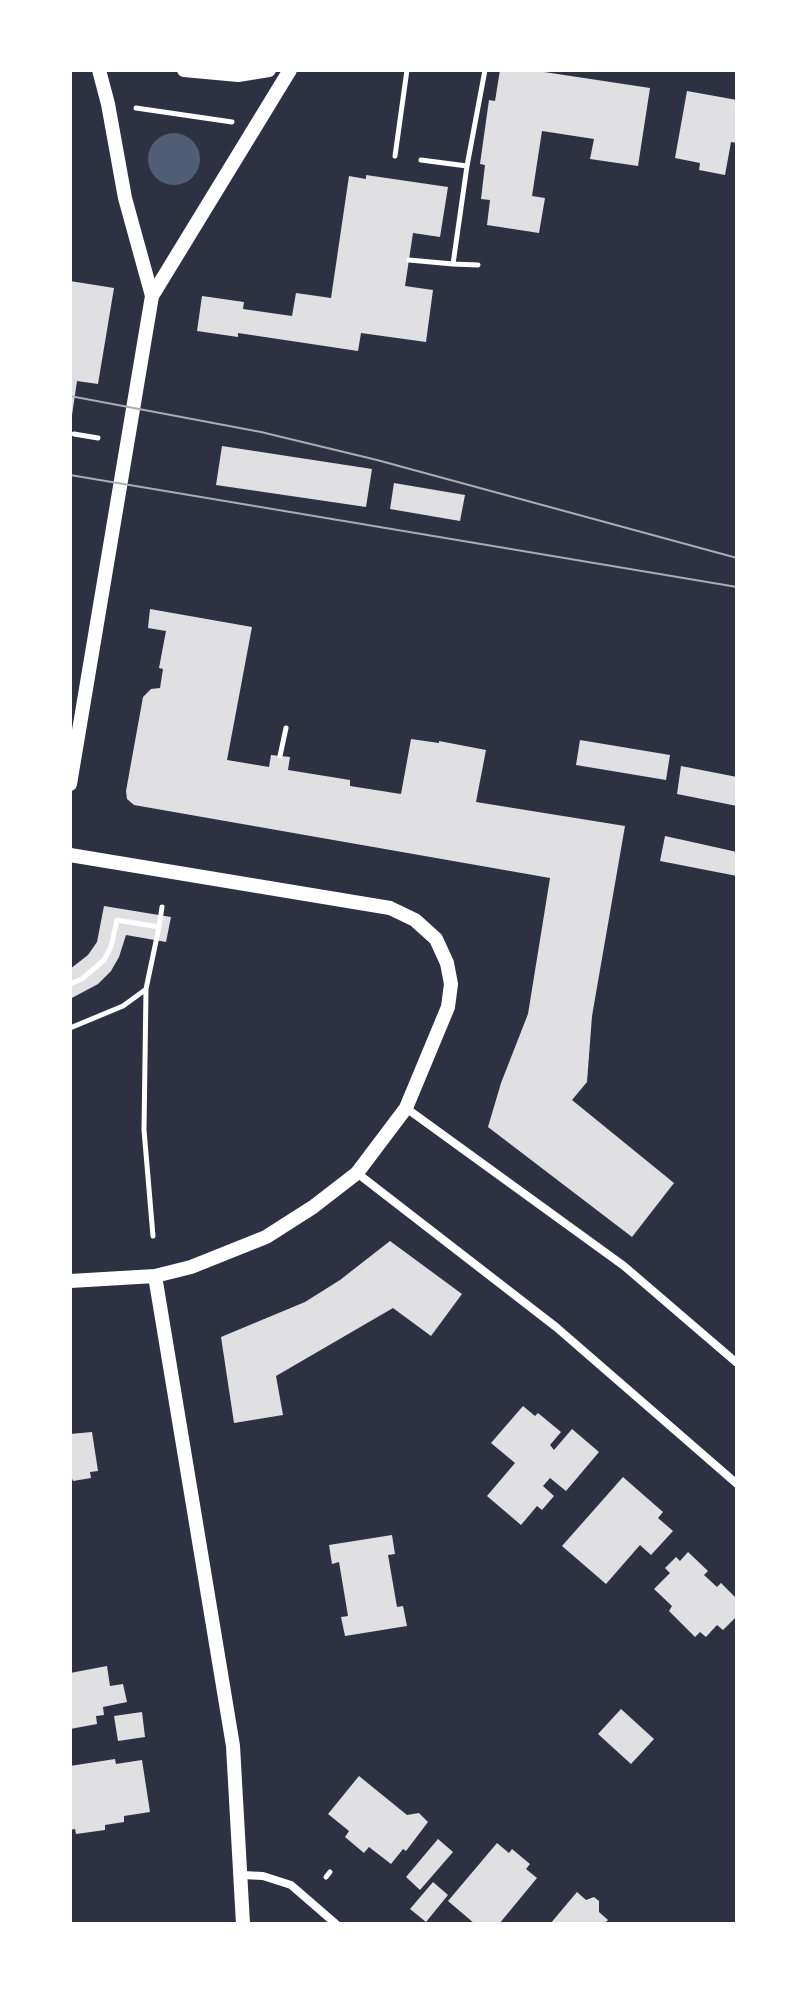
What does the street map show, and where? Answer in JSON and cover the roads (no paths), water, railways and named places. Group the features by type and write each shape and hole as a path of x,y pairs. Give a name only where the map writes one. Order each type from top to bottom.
{"street":[{"path":"99,70 125,198 152,296"},
{"path":"184,70 238,75 269,70"},
{"path":"70,784 152,296 290,70"},
{"path":"70,855 390,908 415,920 436,939 447,963 451,984 448,1007 406,1108 357,1173 313,1207 266,1237 213,1260 155,1276 70,1281"},
{"path":"406,1108 624,1266 737,1363"},
{"path":"357,1173 556,1327 737,1484"},
{"path":"155,1276 233,1746 243,1924"},
{"path":"242,1875 263,1876 291,1885 336,1924"}],"water":[{"path":"174,133 192,141 200,159 192,177 174,185 156,177 148,159 156,141"}],"tram line":[{"path":"70,396 261,432 377,460 737,558"},
{"path":"70,475 737,587"}]}
